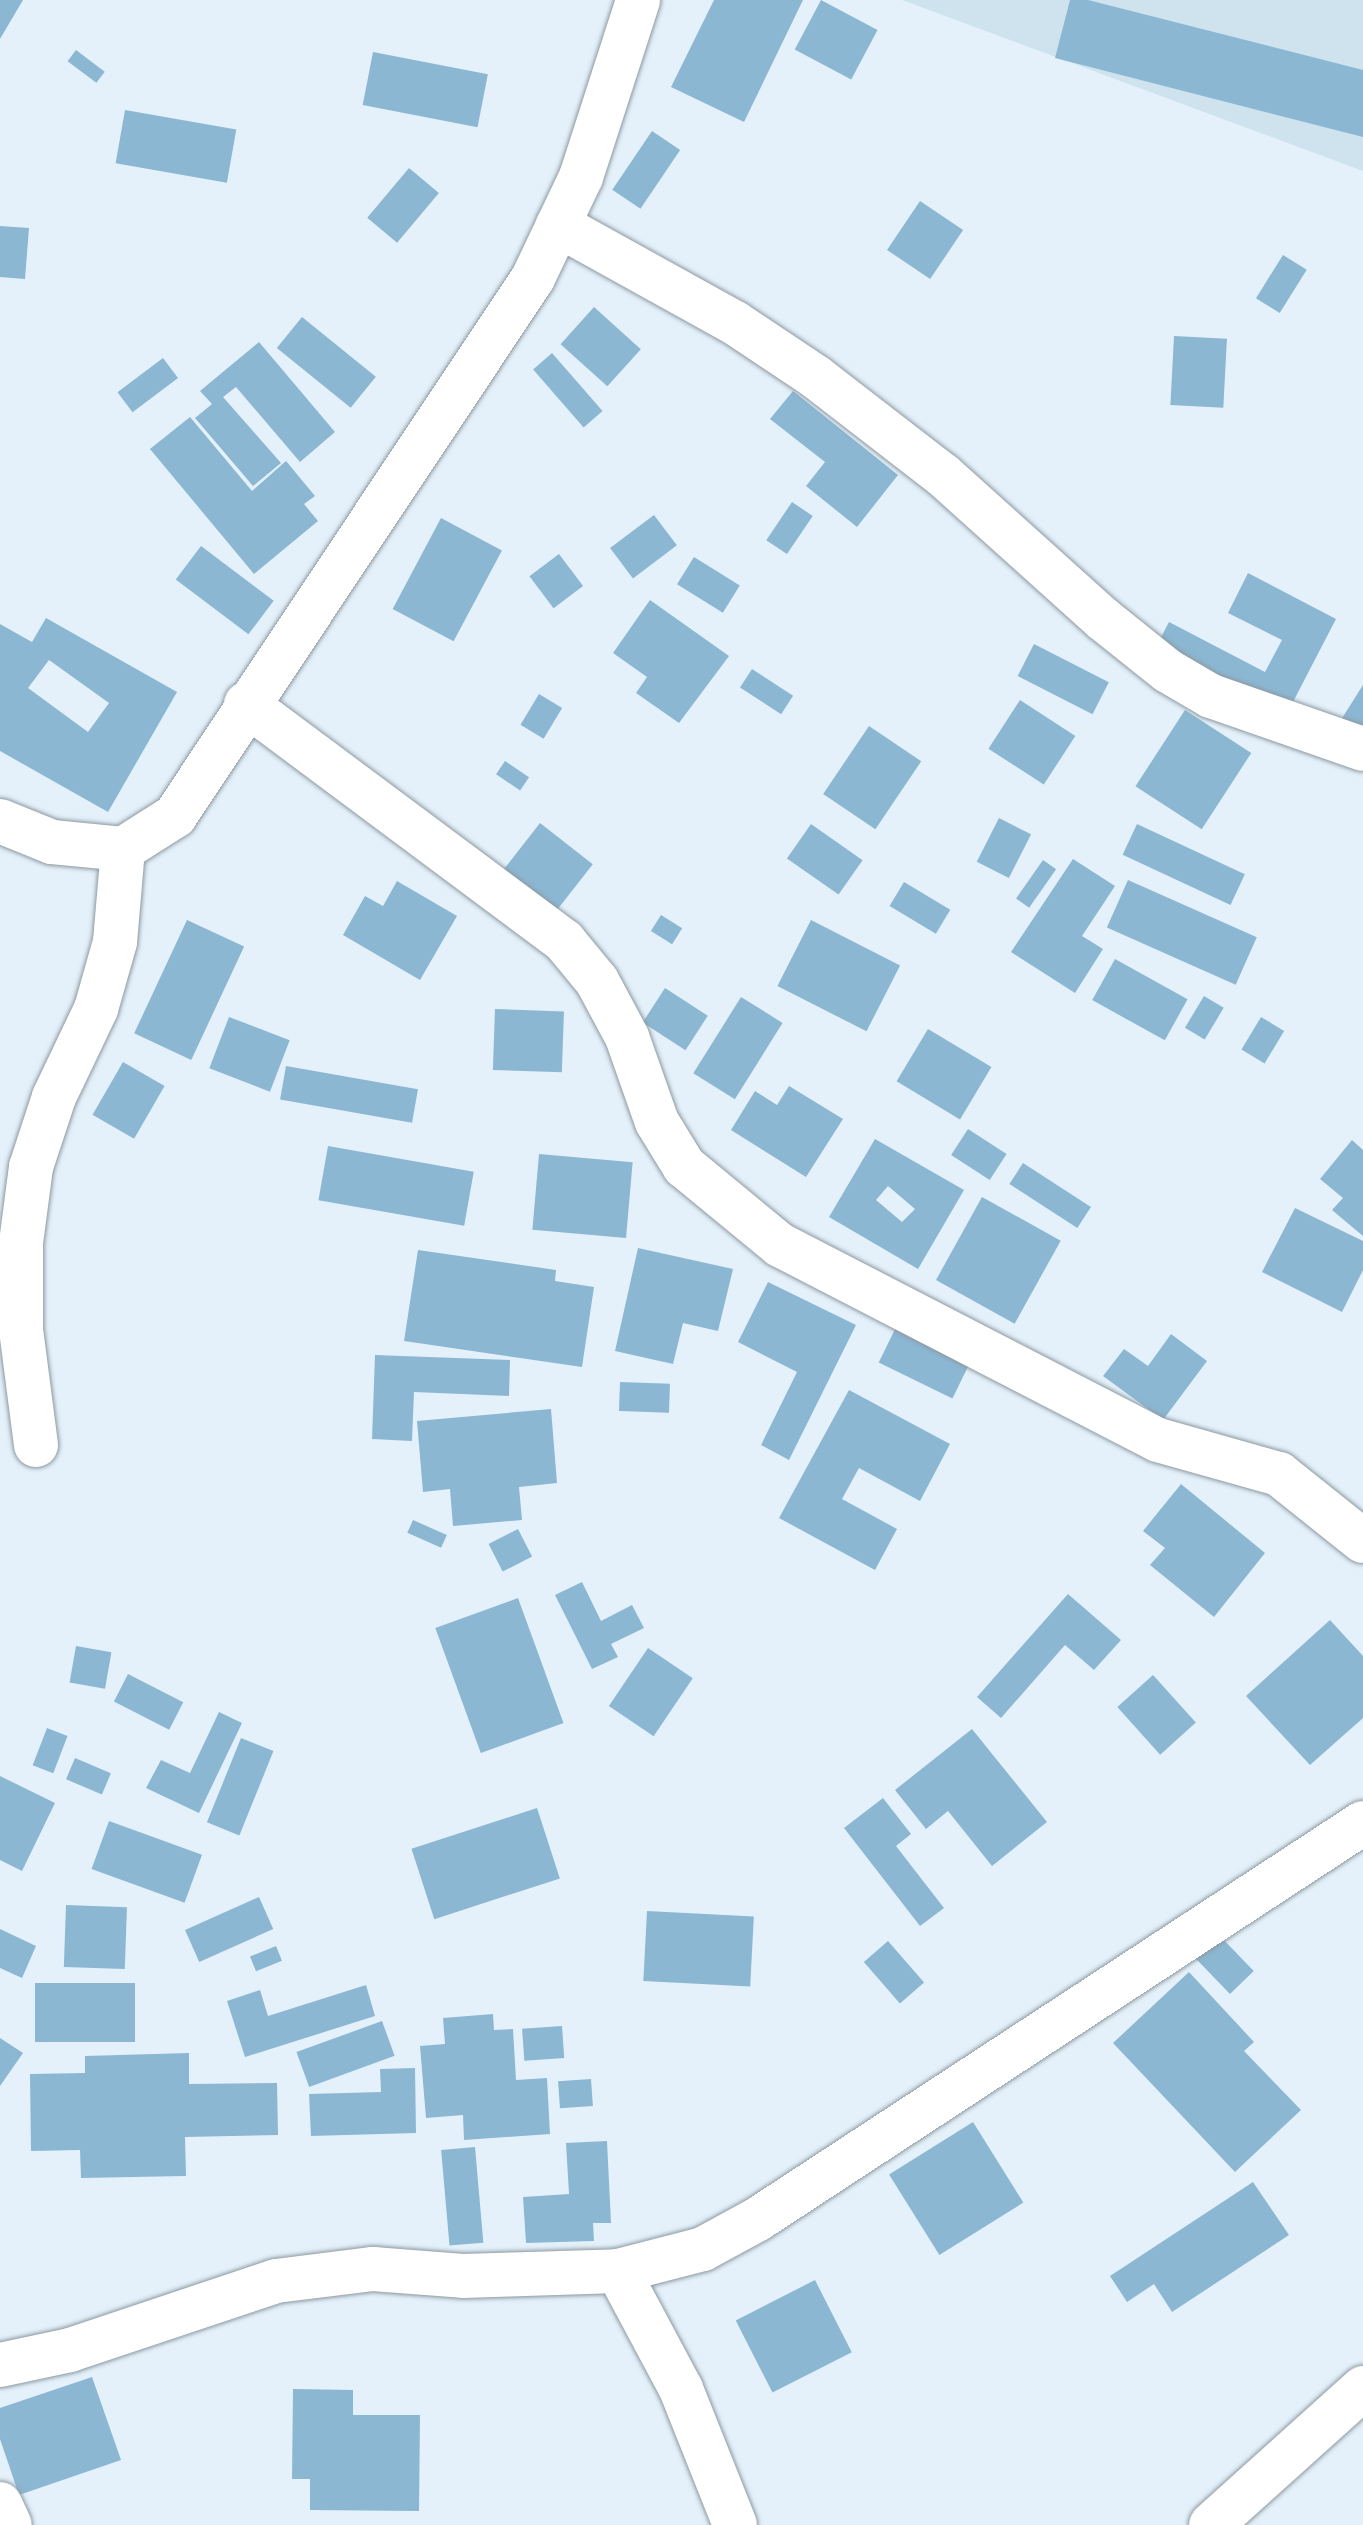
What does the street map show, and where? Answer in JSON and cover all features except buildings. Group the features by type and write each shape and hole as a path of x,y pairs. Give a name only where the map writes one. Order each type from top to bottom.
{"street":[{"path":"0,821 52,842 123,849 175,816 246,704 533,278 581,177 638,0"},
{"path":"558,225 735,323 816,377 943,475 1103,619 1168,671 1211,696 1363,749"},
{"path":"246,704 564,941 597,981 627,1037 657,1122 684,1166 767,1236 1158,1440 1279,1474 1363,1541"},
{"path":"36,1445 21,1330 21,1243 31,1167 54,1097 103,982 115,942 123,849"},
{"path":"0,2365 70,2350 276,2281 373,2269 463,2276 618,2271 703,2249 758,2219 1363,1823"},
{"path":"618,2271 681,2389 735,2525"},
{"path":"1211,2525 1363,2388"},
{"path":"0,2504 10,2525"}],"shaded area":[{"path":"902,0 1363,0 1363,171"}]}
